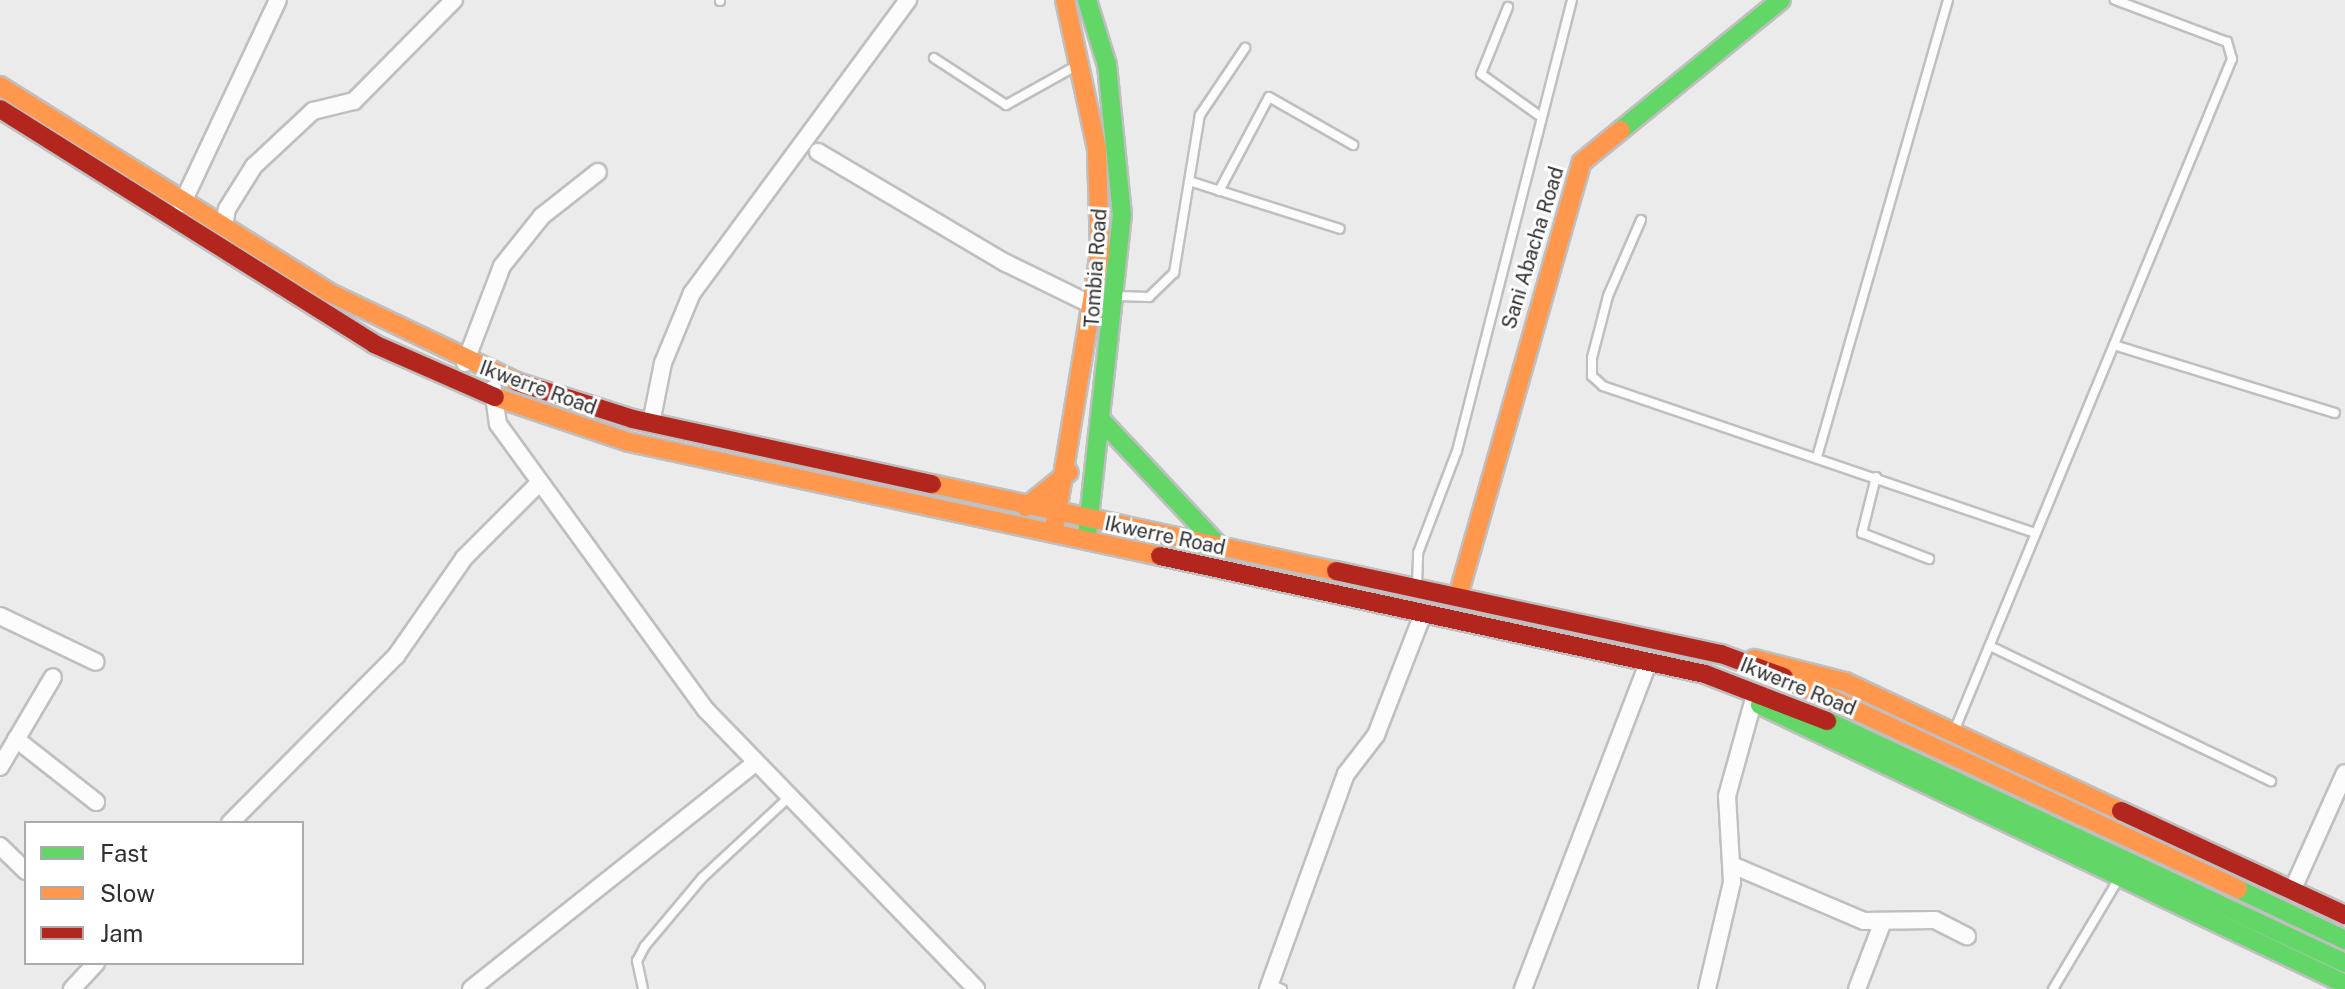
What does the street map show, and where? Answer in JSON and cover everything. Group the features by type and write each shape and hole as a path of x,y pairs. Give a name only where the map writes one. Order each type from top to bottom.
{"main road":[{"name":"Tombia Road","path":"1053,534 1061,513 1069,472 1094,306 1101,205 1082,63 1065,0"},
{"name":"Tombia Road","path":"1085,541 1118,296 1121,164 1107,65 1087,0"},
{"name":"Sani Abacha Road","path":"1458,596 1582,162 1781,0"},
{"name":"Ikwerre Road","path":"0,86 182,204 385,325 498,376 651,423 1026,507 1217,544 1721,654 1793,680 2345,940"},
{"name":"Ikwerre Road","path":"0,109 374,344 491,395 629,442 1652,661 1788,704 2345,963"},
{"path":"1102,421 1217,544"},
{"path":"1026,507 1069,472"},
{"path":"1721,654 1818,673 2345,915"},
{"path":"1652,661 1753,702 2118,879 2345,984"}],"street":[{"path":"182,204 278,0"},
{"path":"224,227 227,209 254,166 313,111 354,101 454,0"},
{"path":"651,423 663,363 692,293 908,0"},
{"path":"818,152 1006,263 1094,306"},
{"path":"465,363 502,266 542,216 598,172"},
{"path":"498,376 491,395 498,424 632,617 787,799 976,989"},
{"path":"232,821 396,656 464,558 538,484"},
{"path":"1273,987 1346,774 1376,735 1423,614"},
{"path":"0,616 96,662"},
{"path":"1523,989 1652,661"},
{"path":"0,767 53,677"},
{"path":"1707,989 1732,865 1727,796 1753,702"},
{"path":"16,739 96,802"},
{"path":"471,989 755,763"},
{"path":"2292,891 2345,773"},
{"path":"0,846 24,869"},
{"path":"1732,865 1882,924 1935,920 1967,936"},
{"path":"1857,989 1882,924"},
{"path":"72,989 94,965"}],"lane":[{"path":"1417,587 1418,553 1457,451 1572,0"},
{"path":"1817,457 1948,0"},
{"path":"1954,733 2233,51 2227,42 2115,0"},
{"path":"1508,7 1481,74 1541,117"},
{"path":"1118,296 1149,297 1174,273 1203,106 1245,48"},
{"path":"934,58 1006,105 1082,63"},
{"path":"1219,191 1269,97 1353,145"},
{"path":"1189,181 1340,229"},
{"path":"1641,220 1608,296 1592,376 2036,533"},
{"path":"2114,345 2335,413"},
{"path":"1876,477 1862,533 1929,559"},
{"path":"1990,646 2271,781"},
{"path":"643,989 637,961 645,946 702,878 787,799"},
{"path":"2053,989 2118,879"}],"traffic: fast":[{"path":"1087,0 1107,65 1122,214 1087,535"},
{"path":"1621,130 1781,0"},
{"path":"1102,421 1217,544"},
{"path":"1760,705 2345,984"},
{"path":"1827,721 2345,963"},
{"path":"2238,889 2345,940"}],"traffic: slow":[{"path":"1054,530 1100,253 1097,149 1065,0"},
{"path":"0,86 328,292 517,382"},
{"path":"1458,596 1582,162 1621,130"},
{"path":"495,397 629,442 1160,556"},
{"path":"1026,507 1069,472"},
{"path":"932,484 1336,571"},
{"path":"1754,659 1845,682 2121,811"},
{"path":"1784,677 2238,889"}],"traffic: jam":[{"path":"0,109 374,344 495,397"},
{"path":"517,382 633,419 932,484"},
{"path":"1160,556 1705,674 1827,721"},
{"path":"1336,571 1721,654 1784,677"},
{"path":"2121,811 2345,915"}]}
